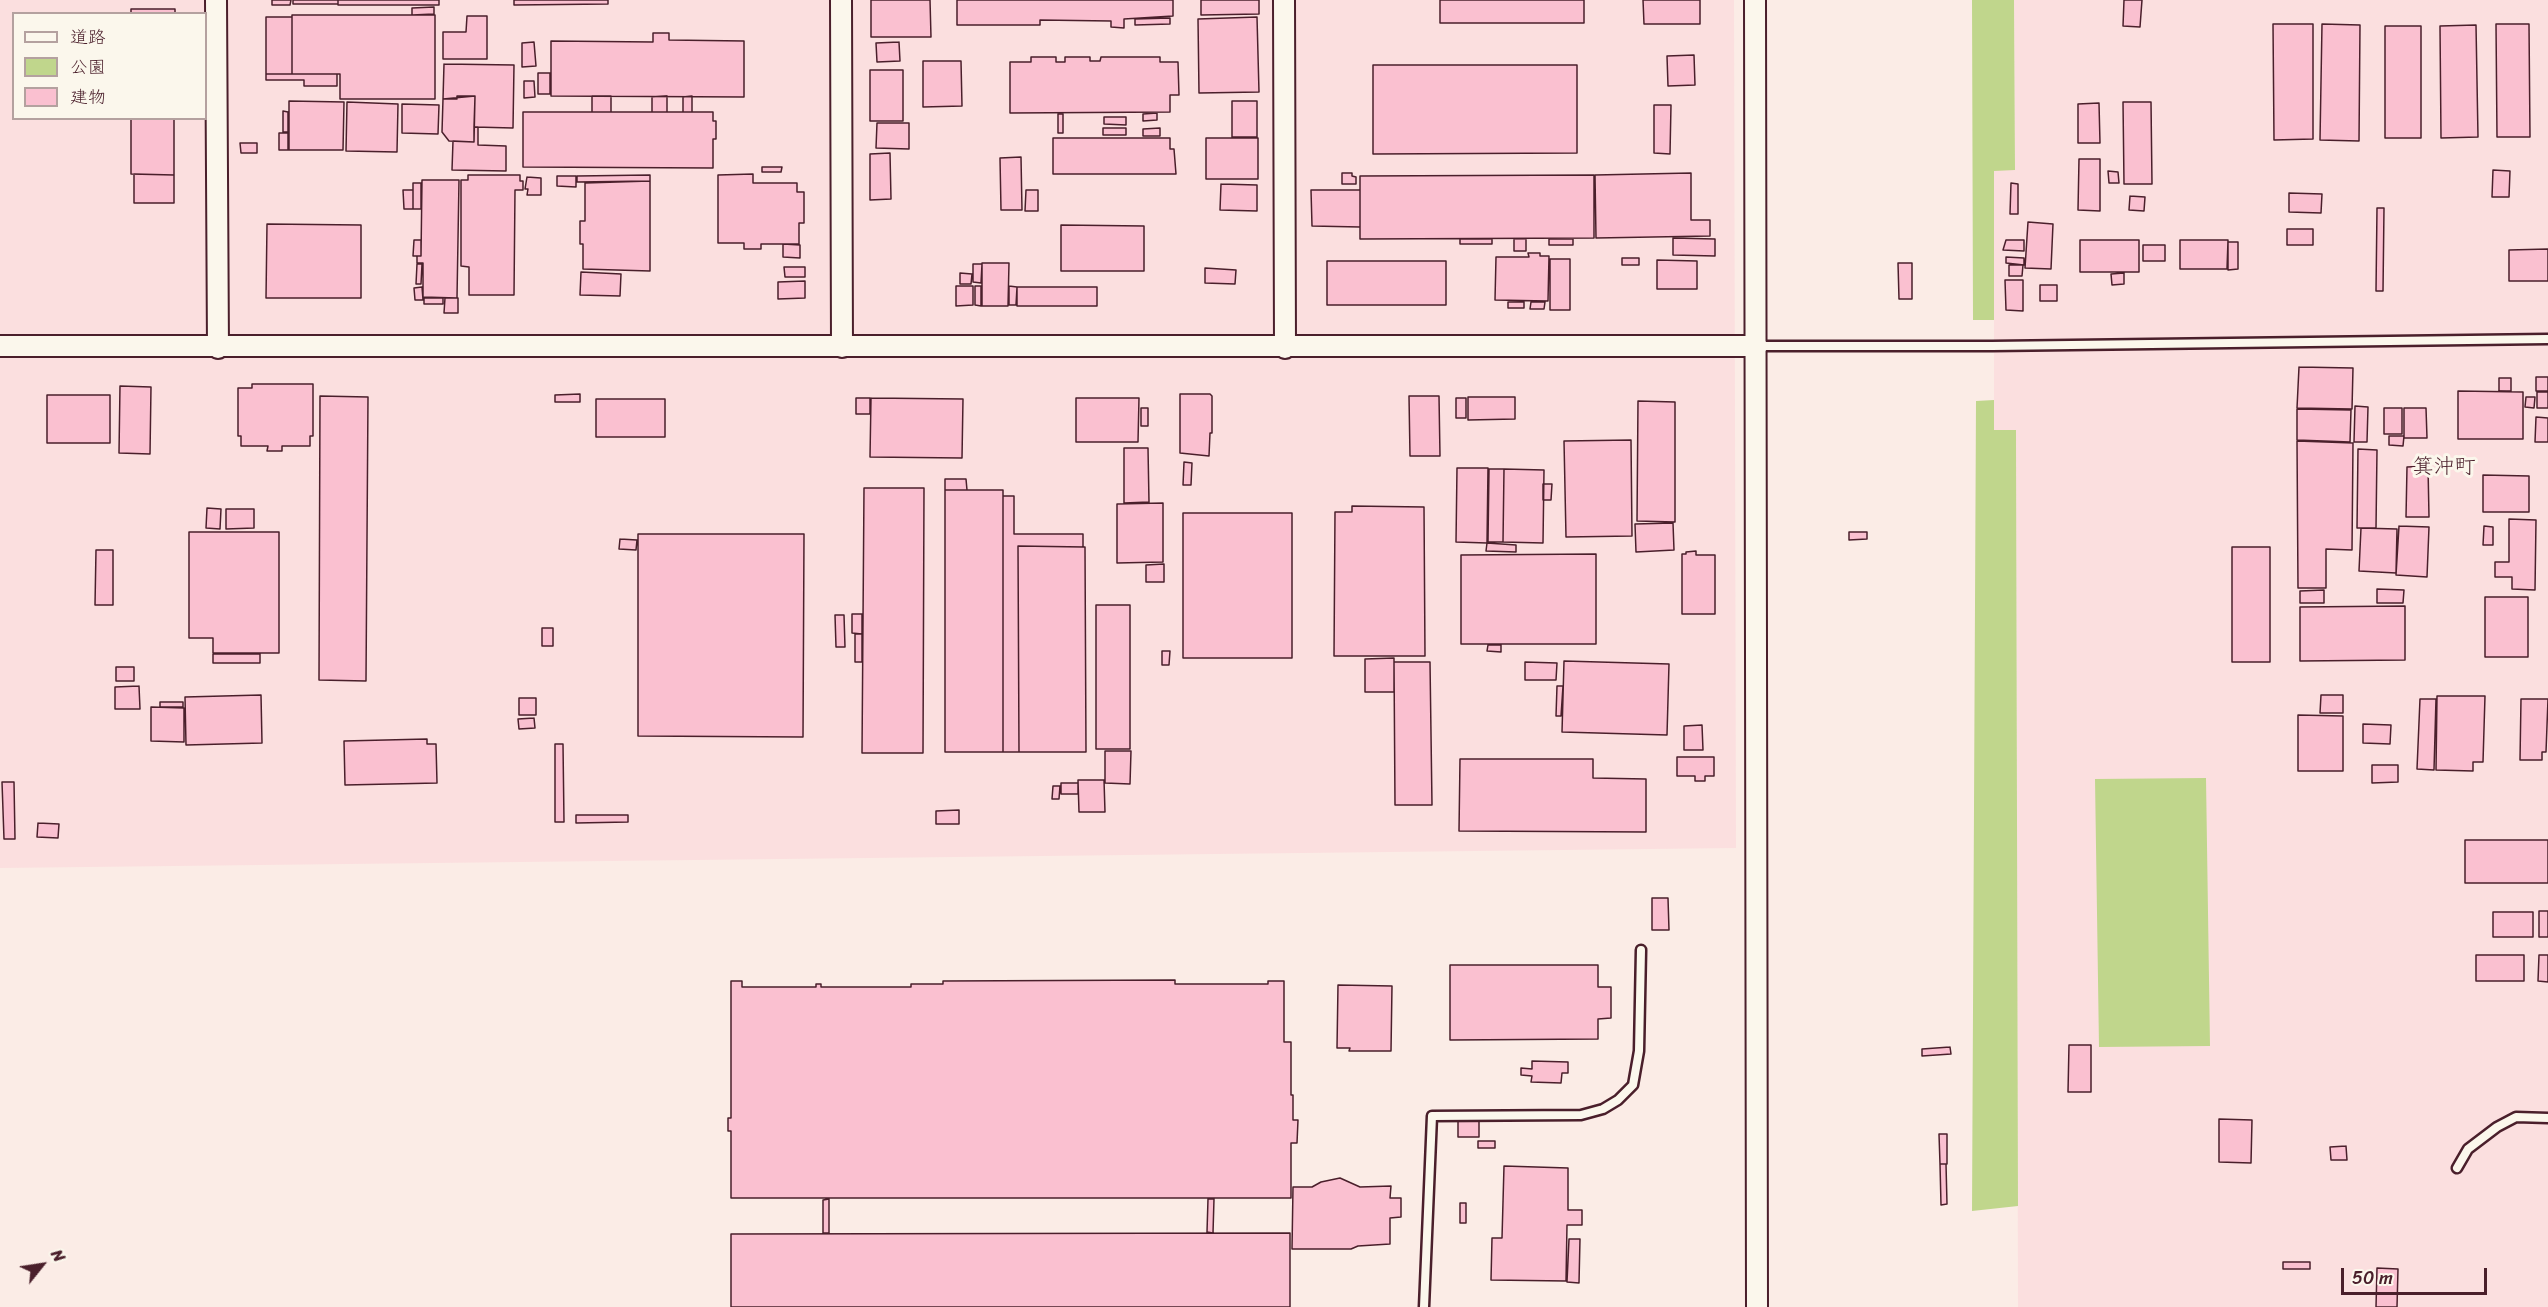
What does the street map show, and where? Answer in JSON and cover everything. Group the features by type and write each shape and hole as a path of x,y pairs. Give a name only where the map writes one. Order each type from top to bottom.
{"street":[{"path":"216,0 218,348"},
{"path":"842,0 842,347"},
{"path":"1284,0 1285,348"},
{"path":"1755,0 1757,1307"},
{"path":"0,346 218,348 1756,346"}],"lane":[{"path":"1756,346 2548,339"},
{"path":"1424,1307 1432,1116 1581,1115 1618,1100 1633,1085 1639,1051 1641,950"},
{"path":"2457,1168 2468,1149 2497,1127 2516,1117 2548,1118"}],"shaded area":[{"path":"0,0 1734,0 1736,848 0,868"},
{"path":"2014,0 2548,0 2548,1307 2018,1307 2016,431 1994,430 1994,170 2015,170"}],"green space":[{"path":"1972,0 2014,0 2015,170 1994,171 1994,320 1973,320"},
{"path":"1994,400 1994,430 2016,430 2018,1206 1972,1211 1976,401"},
{"path":"2206,778 2210,1046 2099,1047 2095,779"}],"building":[{"path":"272,0 291,0 290,5 272,5"},
{"path":"293,0 338,0 338,4 293,4"},
{"path":"338,0 439,0 439,5 338,5"},
{"path":"514,0 608,0 608,4 514,5"},
{"path":"871,0 930,0 931,37 871,37"},
{"path":"957,0 1173,0 1173,16 1124,19 1124,28 1111,27 1111,21 1040,20 1040,25 957,25"},
{"path":"1201,0 1259,0 1259,14 1201,15"},
{"path":"1440,0 1584,0 1584,23 1440,23"},
{"path":"1643,0 1700,0 1700,24 1644,24"},
{"path":"2124,0 2142,0 2140,27 2123,26"},
{"path":"434,7 434,14 412,15 412,8"},
{"path":"131,9 175,9 175,12 131,12"},
{"path":"292,15 435,15 435,99 340,99 340,74 292,74"},
{"path":"467,16 487,16 487,59 443,59 443,32 466,32"},
{"path":"266,17 292,17 292,74 266,74"},
{"path":"1257,17 1259,92 1199,93 1198,19"},
{"path":"1170,18 1170,24 1135,25 1135,19"},
{"path":"2273,24 2313,24 2313,139 2274,140"},
{"path":"2322,24 2360,25 2359,141 2320,140"},
{"path":"2496,24 2529,24 2530,137 2497,137"},
{"path":"2476,25 2478,137 2441,138 2440,26"},
{"path":"2385,26 2421,26 2421,138 2385,138"},
{"path":"653,33 669,33 669,40 744,41 744,97 551,96 551,41 653,42"},
{"path":"534,42 536,66 522,67 522,43"},
{"path":"899,42 900,61 877,62 876,43"},
{"path":"1694,55 1695,85 1668,86 1667,56"},
{"path":"1031,57 1056,57 1056,62 1065,62 1065,57 1090,57 1090,61 1100,61 1101,57 1160,57 1160,62 1178,62 1179,95 1170,95 1170,112 1010,113 1010,62 1031,62"},
{"path":"923,61 961,61 962,106 923,107"},
{"path":"444,64 514,65 513,128 474,127 475,96 443,99"},
{"path":"1373,65 1577,65 1577,153 1373,154"},
{"path":"870,70 903,70 903,121 870,121"},
{"path":"538,73 550,73 550,94 538,94"},
{"path":"266,74 337,74 337,86 304,86 304,80 266,80"},
{"path":"524,81 534,81 535,97 524,98"},
{"path":"457,96 475,96 474,142 449,141 442,132 443,99 457,99"},
{"path":"592,96 611,96 611,112 592,112"},
{"path":"667,96 667,112 652,112 652,97"},
{"path":"692,96 692,112 683,112 683,97"},
{"path":"289,101 344,102 343,150 289,150"},
{"path":"1232,101 1257,101 1257,137 1232,137"},
{"path":"347,102 398,104 397,152 346,151"},
{"path":"2123,102 2151,102 2152,184 2124,184"},
{"path":"2099,103 2100,143 2078,143 2078,104"},
{"path":"402,104 439,105 438,134 402,133"},
{"path":"1654,105 1671,105 1670,154 1654,153"},
{"path":"283,111 288,112 288,132 283,132"},
{"path":"523,112 713,112 713,121 716,121 716,139 713,139 713,168 523,167"},
{"path":"1157,113 1157,120 1143,121 1143,114"},
{"path":"1058,114 1063,114 1063,133 1058,133"},
{"path":"1104,117 1126,117 1126,125 1104,124"},
{"path":"131,120 174,120 174,175 131,174"},
{"path":"877,123 909,123 909,149 876,148"},
{"path":"474,127 478,127 478,145 506,146 506,171 452,170 453,141 474,142"},
{"path":"1103,128 1126,128 1126,135 1103,135"},
{"path":"1160,128 1160,136 1143,136 1143,129"},
{"path":"279,133 288,133 288,150 279,150"},
{"path":"1053,138 1170,138 1170,149 1174,149 1176,174 1053,174"},
{"path":"1206,138 1258,138 1258,179 1206,179"},
{"path":"240,143 257,143 257,153 241,153"},
{"path":"890,153 891,199 870,200 870,154"},
{"path":"1021,157 1022,210 1001,210 1000,158"},
{"path":"2079,159 2100,159 2100,211 2078,210"},
{"path":"762,167 782,167 781,172 762,172"},
{"path":"2493,170 2510,171 2509,197 2492,197"},
{"path":"2108,171 2118,172 2119,183 2109,183"},
{"path":"1342,173 1352,173 1352,176 1356,177 1356,184 1342,184"},
{"path":"1691,173 1691,220 1710,220 1710,236 1596,238 1595,175"},
{"path":"134,174 174,175 174,203 134,203"},
{"path":"753,174 753,183 797,183 797,192 804,192 804,223 799,223 799,244 761,244 761,249 744,249 744,243 718,243 718,175"},
{"path":"468,175 520,175 520,181 523,181 523,190 515,190 514,295 469,295 469,267 461,266 461,180 468,180"},
{"path":"650,175 650,181 577,182 577,176"},
{"path":"1594,175 1594,238 1360,239 1360,176"},
{"path":"557,176 576,176 576,187 557,186"},
{"path":"527,177 541,178 541,195 527,195 528,189 525,189"},
{"path":"422,180 459,180 457,298 423,297 423,263 417,263 417,256 421,256"},
{"path":"650,181 650,271 583,269 580,221 585,221 585,183"},
{"path":"413,183 421,183 421,209 413,209"},
{"path":"2011,183 2018,184 2018,214 2010,214"},
{"path":"1221,184 1257,185 1257,211 1220,210"},
{"path":"403,190 413,190 413,209 404,209"},
{"path":"1026,190 1038,190 1038,211 1025,211"},
{"path":"1311,190 1360,190 1360,227 1312,226"},
{"path":"2289,193 2322,194 2321,213 2289,212"},
{"path":"2130,196 2145,197 2144,211 2129,210"},
{"path":"2377,208 2384,208 2383,291 2376,291"},
{"path":"2028,222 2053,224 2051,269 2025,268"},
{"path":"267,224 361,225 361,298 266,298"},
{"path":"1061,225 1144,226 1144,271 1061,271"},
{"path":"2287,229 2313,229 2313,245 2287,245"},
{"path":"1673,238 1715,239 1715,256 1673,255"},
{"path":"1460,239 1492,239 1492,244 1460,244"},
{"path":"1514,239 1526,239 1526,251 1514,251"},
{"path":"1549,239 1573,239 1573,245 1549,245"},
{"path":"414,240 421,240 421,256 413,256"},
{"path":"2006,240 2024,240 2024,251 2003,250"},
{"path":"2080,240 2139,240 2139,272 2080,272"},
{"path":"2180,240 2228,240 2227,269 2180,269"},
{"path":"2228,242 2238,242 2238,269 2228,270"},
{"path":"783,244 800,245 800,258 783,257"},
{"path":"2143,245 2165,245 2165,261 2143,261"},
{"path":"2548,249 2548,281 2509,281 2509,250"},
{"path":"1528,253 1549,256 1548,301 1495,300 1496,257 1529,257"},
{"path":"2006,257 2024,258 2024,265 2006,263"},
{"path":"1622,258 1639,258 1639,265 1622,265"},
{"path":"1550,259 1570,259 1570,310 1550,310"},
{"path":"1657,260 1697,261 1697,289 1657,289"},
{"path":"1327,261 1446,261 1446,305 1327,305"},
{"path":"982,263 1009,263 1008,306 982,306"},
{"path":"1898,263 1912,263 1912,299 1899,299"},
{"path":"417,264 422,264 421,284 416,284"},
{"path":"973,264 982,264 981,283 973,282"},
{"path":"2009,265 2023,265 2022,276 2009,276"},
{"path":"784,267 805,267 805,277 785,277"},
{"path":"1205,268 1236,270 1235,284 1205,283"},
{"path":"581,272 621,274 620,296 580,295"},
{"path":"960,273 972,274 971,284 960,284"},
{"path":"2124,273 2124,284 2112,285 2111,274"},
{"path":"2005,280 2023,280 2023,311 2006,310"},
{"path":"805,281 805,298 778,299 778,282"},
{"path":"2040,285 2057,285 2057,301 2040,301"},
{"path":"956,286 973,286 973,305 956,306"},
{"path":"975,286 981,286 981,306 975,305"},
{"path":"1009,286 1017,287 1016,305 1009,305"},
{"path":"422,287 423,300 415,300 414,288"},
{"path":"1017,287 1097,287 1097,306 1017,306"},
{"path":"424,298 443,298 443,304 424,304"},
{"path":"445,298 458,298 458,313 444,313"},
{"path":"1508,302 1524,302 1524,308 1508,308"},
{"path":"1531,302 1545,302 1544,309 1530,309"},
{"path":"2299,367 2353,368 2352,409 2297,408"},
{"path":"2536,377 2548,377 2548,391 2536,391"},
{"path":"2499,378 2511,378 2511,391 2499,391"},
{"path":"252,384 313,384 313,436 310,436 310,446 282,446 282,451 267,451 268,446 241,446 241,436 238,436 238,388 252,388"},
{"path":"120,386 151,387 150,454 119,453"},
{"path":"2458,391 2523,392 2523,439 2458,439"},
{"path":"2537,392 2548,392 2548,408 2537,408"},
{"path":"580,394 580,402 555,402 555,395"},
{"path":"1180,394 1210,394 1212,396 1212,433 1210,433 1209,456 1180,453"},
{"path":"47,395 110,395 110,443 47,443"},
{"path":"320,396 368,397 366,681 319,680"},
{"path":"1409,396 1439,396 1440,456 1410,456"},
{"path":"1468,397 1515,397 1515,419 1468,420"},
{"path":"2526,397 2535,397 2534,408 2525,407"},
{"path":"856,398 870,398 870,414 856,414"},
{"path":"871,398 963,399 962,458 870,457"},
{"path":"1076,398 1139,398 1138,442 1076,442"},
{"path":"1456,398 1466,398 1466,418 1456,418"},
{"path":"596,399 665,399 665,437 596,437"},
{"path":"1638,401 1675,402 1675,522 1637,521"},
{"path":"2355,406 2368,407 2367,442 2354,442"},
{"path":"1141,408 1148,408 1148,426 1141,426"},
{"path":"2384,408 2402,408 2402,434 2384,434"},
{"path":"2404,408 2426,408 2427,438 2404,438"},
{"path":"2297,409 2351,410 2350,442 2297,440"},
{"path":"2536,417 2548,418 2548,442 2535,442"},
{"path":"2389,436 2404,436 2403,446 2389,445"},
{"path":"1631,440 1632,536 1566,537 1564,441"},
{"path":"2297,441 2353,443 2352,550 2326,549 2326,588 2298,588"},
{"path":"1124,448 1148,448 1149,502 1124,503"},
{"path":"2358,449 2377,450 2376,528 2357,528"},
{"path":"1184,462 1192,463 1191,485 1183,485"},
{"path":"2428,466 2429,517 2406,517 2407,467"},
{"path":"1457,468 1488,468 1487,543 1456,542"},
{"path":"1489,469 1504,469 1503,542 1488,542"},
{"path":"1504,469 1544,470 1543,543 1503,542"},
{"path":"2483,475 2529,476 2529,512 2483,512"},
{"path":"945,479 966,479 967,490 945,490"},
{"path":"1543,484 1552,484 1551,500 1543,500"},
{"path":"864,488 924,488 923,753 862,753"},
{"path":"945,490 1003,490 1003,752 945,752"},
{"path":"1003,496 1014,496 1014,534 1083,534 1083,547 1018,546 1019,752 1003,752"},
{"path":"1163,503 1163,562 1117,563 1117,504"},
{"path":"1352,506 1424,507 1425,656 1334,656 1335,512 1352,512"},
{"path":"207,508 221,509 220,529 206,528"},
{"path":"226,509 254,509 254,528 226,529"},
{"path":"1183,513 1292,513 1292,658 1183,658"},
{"path":"2509,519 2536,520 2535,590 2512,589 2512,577 2495,577 2495,562 2509,562"},
{"path":"1673,523 1674,550 1636,552 1635,524"},
{"path":"2399,526 2429,527 2427,577 2396,575"},
{"path":"2484,526 2493,527 2493,545 2483,545"},
{"path":"2361,528 2397,529 2396,573 2359,571"},
{"path":"189,532 279,532 279,653 213,653 213,638 189,638"},
{"path":"1849,532 1867,532 1867,539 1849,540"},
{"path":"638,534 804,534 803,737 638,736"},
{"path":"620,539 637,540 636,550 619,549"},
{"path":"1487,543 1516,545 1516,552 1486,551"},
{"path":"1018,546 1085,547 1086,752 1019,752"},
{"path":"2232,547 2270,547 2270,662 2232,662"},
{"path":"96,550 113,550 113,605 95,605"},
{"path":"1696,551 1696,555 1715,555 1715,614 1682,614 1682,554"},
{"path":"1596,554 1596,644 1461,644 1461,555"},
{"path":"1164,564 1164,582 1146,582 1146,565"},
{"path":"2377,589 2404,590 2403,603 2377,603"},
{"path":"2324,590 2324,603 2300,603 2300,591"},
{"path":"2485,597 2528,597 2528,657 2485,657"},
{"path":"1096,605 1130,605 1130,749 1096,749"},
{"path":"2405,606 2405,660 2300,661 2300,607"},
{"path":"852,614 862,614 862,634 852,633"},
{"path":"835,615 844,615 845,647 836,647"},
{"path":"542,628 553,628 553,646 542,646"},
{"path":"855,634 862,634 862,662 855,662"},
{"path":"1488,645 1501,645 1501,652 1487,651"},
{"path":"1162,651 1170,651 1169,665 1162,665"},
{"path":"213,654 260,654 260,663 213,663"},
{"path":"1394,658 1394,692 1365,692 1365,659"},
{"path":"1564,661 1669,664 1667,735 1562,732"},
{"path":"1394,662 1430,662 1432,805 1395,805"},
{"path":"1525,662 1557,663 1556,680 1525,680"},
{"path":"116,667 134,667 134,681 116,681"},
{"path":"139,686 140,709 115,709 115,687"},
{"path":"1557,686 1563,686 1561,716 1556,716"},
{"path":"261,695 262,743 186,745 185,697"},
{"path":"2321,695 2343,695 2343,713 2320,713"},
{"path":"2437,696 2485,696 2483,762 2473,762 2473,771 2436,770"},
{"path":"519,698 536,698 536,715 519,715"},
{"path":"2420,699 2436,699 2434,770 2417,769"},
{"path":"2521,699 2548,699 2546,752 2542,752 2542,760 2520,760"},
{"path":"160,702 183,702 183,707 160,707"},
{"path":"151,707 184,708 184,742 151,741"},
{"path":"2298,715 2343,716 2343,771 2298,771"},
{"path":"534,718 535,728 519,729 518,719"},
{"path":"2363,724 2391,725 2390,744 2363,743"},
{"path":"1702,725 1703,750 1684,750 1684,726"},
{"path":"427,739 427,744 436,744 437,783 345,785 344,741"},
{"path":"555,744 563,744 564,822 555,822"},
{"path":"1105,751 1131,751 1130,784 1105,783"},
{"path":"1677,757 1714,757 1714,776 1705,776 1705,781 1695,781 1695,776 1677,776"},
{"path":"1460,759 1593,759 1593,778 1646,779 1646,832 1459,831"},
{"path":"2372,765 2398,765 2398,782 2372,783"},
{"path":"1078,780 1104,780 1105,812 1079,812"},
{"path":"2,782 14,782 15,839 4,839"},
{"path":"1061,783 1078,783 1078,794 1061,794"},
{"path":"1053,786 1060,786 1059,799 1052,799"},
{"path":"959,810 959,824 936,824 936,811"},
{"path":"576,815 628,815 628,822 576,823"},
{"path":"38,823 59,824 58,838 37,837"},
{"path":"2465,840 2548,840 2548,883 2465,883"},
{"path":"1652,898 1668,898 1669,930 1652,930"},
{"path":"2539,911 2548,911 2548,937 2539,937"},
{"path":"2493,912 2533,912 2533,937 2493,937"},
{"path":"2476,955 2524,955 2524,981 2476,981"},
{"path":"2539,955 2548,955 2548,982 2538,981"},
{"path":"1450,965 1598,965 1598,987 1611,987 1611,1018 1598,1019 1598,1039 1450,1040"},
{"path":"1175,980 1175,984 1268,984 1268,981 1284,981 1284,1042 1291,1042 1293,1120 1298,1120 1297,1143 1291,1143 1291,1198 731,1198 731,1131 728,1131 728,1118 731,1118 731,981 742,981 742,987 816,987 816,984 821,984 821,987 911,987 911,984 943,984 943,981"},
{"path":"1338,985 1392,986 1391,1051 1349,1051 1350,1048 1337,1048"},
{"path":"2069,1045 2091,1045 2091,1092 2068,1092"},
{"path":"1950,1047 1951,1054 1922,1056 1922,1049"},
{"path":"1532,1061 1568,1062 1568,1073 1562,1073 1561,1083 1531,1082 1532,1076 1521,1075 1521,1068 1532,1069"},
{"path":"1458,1115 1479,1115 1479,1137 1458,1137"},
{"path":"2219,1119 2252,1120 2251,1163 2219,1162"},
{"path":"1939,1134 1947,1134 1947,1164 1940,1164"},
{"path":"1478,1141 1495,1141 1495,1148 1478,1148"},
{"path":"2346,1146 2347,1160 2331,1160 2330,1147"},
{"path":"1940,1164 1946,1164 1947,1204 1941,1205"},
{"path":"1504,1166 1568,1168 1568,1210 1582,1210 1582,1225 1567,1225 1566,1281 1491,1280 1492,1238 1502,1238"},
{"path":"1340,1178 1360,1187 1391,1186 1390,1198 1401,1198 1401,1217 1390,1218 1390,1244 1358,1246 1351,1249 1292,1249 1293,1187 1312,1187 1321,1182"},
{"path":"829,1199 829,1233 823,1233 823,1200"},
{"path":"1208,1199 1214,1199 1213,1233 1207,1232"},
{"path":"1460,1203 1466,1203 1466,1223 1460,1223"},
{"path":"1290,1233 1290,1307 731,1307 731,1234"},
{"path":"1569,1239 1580,1239 1579,1283 1567,1282"},
{"path":"2283,1262 2310,1262 2310,1269 2283,1269"},
{"path":"2377,1268 2398,1269 2397,1307 2376,1307"}],"district":[{"name":"箕沖町","path":"2444,468"}]}
